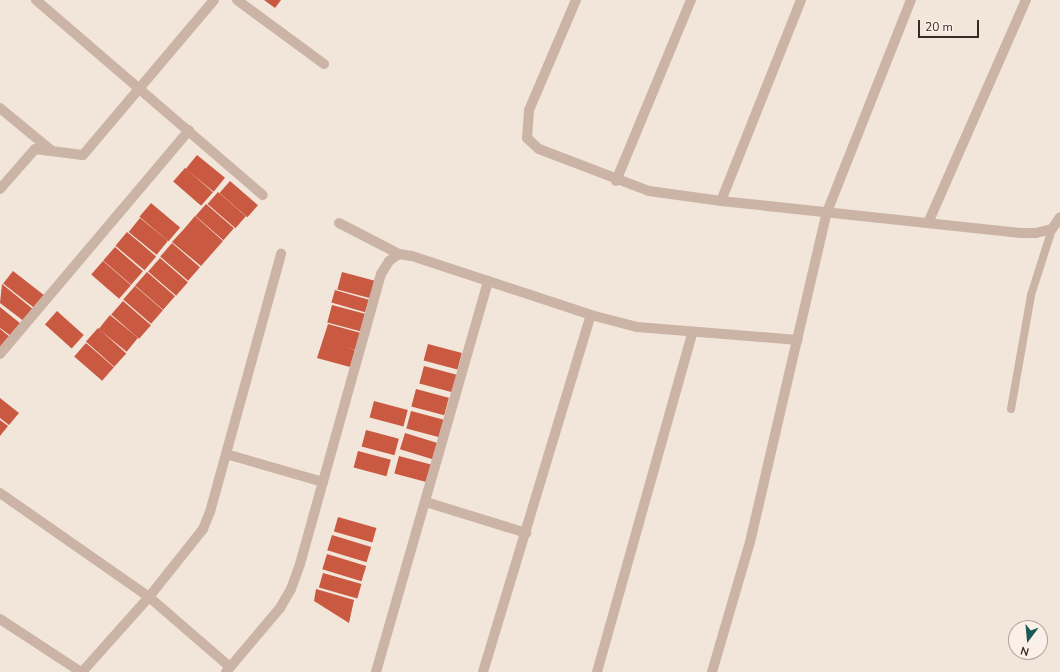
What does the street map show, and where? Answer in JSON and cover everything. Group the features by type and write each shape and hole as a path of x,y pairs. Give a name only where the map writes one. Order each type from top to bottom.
{"street":[{"path":"36,0 140,87 263,195"},
{"path":"0,189 35,149 83,155 214,0"},
{"path":"237,0 324,64"},
{"path":"576,0 530,110 527,138 538,150 616,181 648,191 721,201 1020,233 1036,233 1052,229 1060,217"},
{"path":"616,181 691,0"},
{"path":"721,201 801,0"},
{"path":"712,672 750,542 827,212 911,0"},
{"path":"928,223 1026,0"},
{"path":"0,108 52,151"},
{"path":"0,354 189,130"},
{"path":"339,223 399,254 412,256 591,315 638,327 692,333 797,340"},
{"path":"0,619 81,672 149,597 203,529 210,512 281,254"},
{"path":"0,493 149,597 228,670 280,608 290,589 323,482 381,274 389,261 399,254"},
{"path":"376,672 426,502 488,281"},
{"path":"483,672 591,315"},
{"path":"597,672 692,333"},
{"path":"226,454 323,482"},
{"path":"426,502 526,533"}],"lane":[{"path":"1011,409 1031,295 1052,229"}],"building":[{"path":"264,0 281,0 275,8"},
{"path":"197,155 225,178 214,192 186,169"},
{"path":"185,168 213,192 201,206 173,182"},
{"path":"230,181 258,205 247,217 220,193"},
{"path":"218,192 246,216 235,228 208,204"},
{"path":"151,203 180,227 169,241 139,217"},
{"path":"206,204 234,228 223,240 196,216"},
{"path":"195,216 223,241 201,266 172,242"},
{"path":"140,218 168,241 157,255 129,232"},
{"path":"127,232 156,256 145,270 115,246"},
{"path":"172,243 200,267 188,281 160,257"},
{"path":"115,247 143,271 131,285 103,261"},
{"path":"160,258 188,282 176,296 148,272"},
{"path":"103,261 131,285 119,299 91,275"},
{"path":"13,271 46,297 36,309 3,284"},
{"path":"147,272 175,296 163,310 135,286"},
{"path":"342,272 375,281 370,298 337,289"},
{"path":"2,284 34,310 25,322 0,303"},
{"path":"135,286 163,310 151,324 123,300"},
{"path":"335,290 369,300 365,312 331,302"},
{"path":"123,301 151,325 139,339 111,315"},
{"path":"332,305 365,314 360,331 327,322"},
{"path":"0,307 21,324 11,336 0,328"},
{"path":"57,311 84,335 72,348 45,324"},
{"path":"110,315 138,338 127,352 99,329"},
{"path":"328,324 361,333 356,350 344,347 355,350 350,367 317,358"},
{"path":"98,328 126,353 114,367 86,341"},
{"path":"0,329 10,337 0,349"},
{"path":"86,343 114,367 102,381 74,357"},
{"path":"428,344 462,353 457,369 424,360"},
{"path":"424,366 457,375 452,392 419,383"},
{"path":"416,389 449,398 444,415 411,406"},
{"path":"0,398 19,413 9,425 0,418"},
{"path":"374,401 408,410 403,426 370,417"},
{"path":"411,411 444,420 439,437 406,428"},
{"path":"0,420 8,426 0,436"},
{"path":"366,430 399,439 394,455 362,446"},
{"path":"405,433 438,443 433,459 400,449"},
{"path":"358,451 391,460 386,476 354,467"},
{"path":"399,456 432,465 427,482 394,473"},
{"path":"338,517 376,528 372,542 334,531"},
{"path":"332,535 371,547 367,562 327,550"},
{"path":"327,554 366,566 362,581 322,569"},
{"path":"323,573 361,584 357,598 319,587"},
{"path":"316,589 354,600 349,623 314,601"}]}
